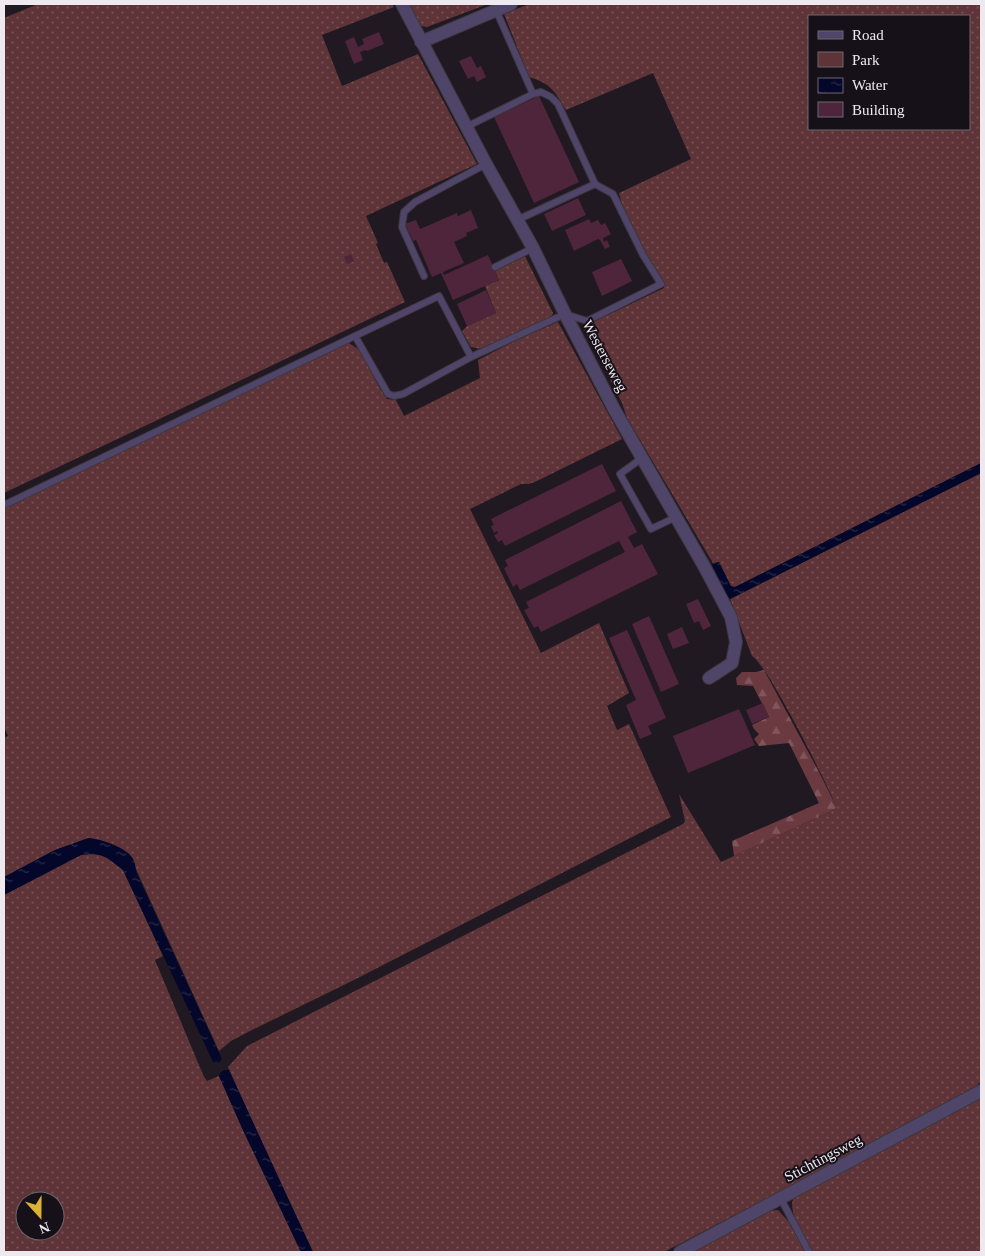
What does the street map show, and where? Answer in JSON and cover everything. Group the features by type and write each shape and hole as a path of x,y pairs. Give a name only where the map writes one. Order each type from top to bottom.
{"street":[{"name":"Westerseweg","path":"402,4 466,127 533,248 614,409 704,566 730,617 736,642 732,663 709,678"},
{"path":"421,42 511,4"},
{"name":"Stichtingsweg","path":"680,1252 981,1091"}],"lane":[{"path":"496,10 533,94"},
{"path":"355,336 388,394 394,396 403,394 471,358 565,314 587,321 661,284 643,255 613,194 595,184 558,104 551,96 540,92 533,94 466,127"},
{"path":"424,276 402,227 404,212 415,202 486,164"},
{"path":"517,220 595,184"},
{"path":"495,266 533,248"},
{"path":"4,505 439,296 471,358"},
{"path":"642,458 620,474 651,529 676,517"},
{"path":"781,1199 808,1252"}],"green space":[{"path":"38,4 392,4 394,7 322,35 342,86 418,54 477,164 366,216 378,243 376,244 384,263 387,262 405,302 4,493 4,18"},
{"path":"407,4 488,4 427,27 421,26"},
{"path":"529,4 981,4 981,463 735,587 731,587 719,562 713,563 627,418 622,403 583,327 664,288 629,222 619,193 691,159 653,73 566,110 559,98 547,85 529,77 504,14"},
{"path":"525,256 553,313 551,317 481,349 471,347 462,331 467,326 496,313 485,286 499,280 495,271"},
{"path":"558,322 622,439 537,481 521,484 470,509 541,653 599,623 629,693 607,706 617,730 629,724 671,817 352,981 248,1032 231,1041 219,1051 136,869 88,838 55,850 4,877 4,738 8,736 4,727 4,506 346,341 361,351 379,387 387,399 396,400 404,416 480,378 478,360"},
{"path":"981,473 981,1082 972,1089 827,1167 664,1252 313,1252 228,1067 247,1046 683,824 685,821 679,794 721,862 837,808 784,702 760,664 752,656 730,599"},
{"path":"764,670 837,808 734,856 732,841 819,803 789,743 759,746 754,739 759,734 752,725 769,717 753,686 737,685 736,678 742,672"},
{"path":"90,853 104,855 123,870 163,956 155,960 204,1077 207,1081 219,1076 301,1252 4,1252 4,895 81,855"},
{"path":"981,1096 981,1252 813,1252 795,1217 792,1203 794,1197"},
{"path":"778,1210 789,1222 805,1252 689,1252 768,1211"}],"water":[{"path":"981,463 981,473 730,599 712,565 719,562 731,586 735,587"},
{"path":"89,838 105,841 116,846 130,855 133,860 137,874 222,1059 218,1064 213,1062 123,870 104,856 94,854 81,855 4,895 4,877 55,850"},
{"path":"224,1070 229,1070 313,1252 301,1252 219,1076"}],"building":[{"path":"379,32 384,44 360,52 363,60 354,64 345,41 354,37 358,47 364,44 362,39"},
{"path":"471,56 477,68 481,66 486,77 477,82 474,76 468,79 459,61"},
{"path":"539,96 579,182 534,203 494,117"},
{"path":"578,198 586,215 552,231 544,214"},
{"path":"471,210 478,228 466,233 467,236 454,242 464,263 443,272 444,275 488,255 499,280 453,300 441,273 432,277 416,240 413,241 405,224 416,220 420,229 457,213 458,216"},
{"path":"589,219 591,223 598,220 601,225 605,223 611,234 603,238 604,242 607,240 610,247 605,249 598,239 574,251 565,230"},
{"path":"351,254 354,261 347,264 344,257"},
{"path":"621,259 632,281 602,296 592,272"},
{"path":"486,290 496,313 467,326 457,304"},
{"path":"602,464 616,491 505,546 502,540 498,542 494,535 498,533 497,531 494,533 491,526 494,525 491,519"},
{"path":"621,501 637,532 628,537 634,548 642,544 658,574 541,632 538,626 534,628 524,610 529,608 526,602 625,552 619,541 520,590 517,584 513,587 504,568 508,566 505,560"},
{"path":"698,599 711,626 703,630 699,621 694,623 686,604"},
{"path":"649,616 679,684 661,692 632,624"},
{"path":"682,627 689,643 673,649 667,634"},
{"path":"627,630 666,718 648,726 652,734 640,739 626,705 636,700 609,638"},
{"path":"763,703 769,717 752,724 746,710"},
{"path":"739,709 755,745 688,773 673,736"}]}
